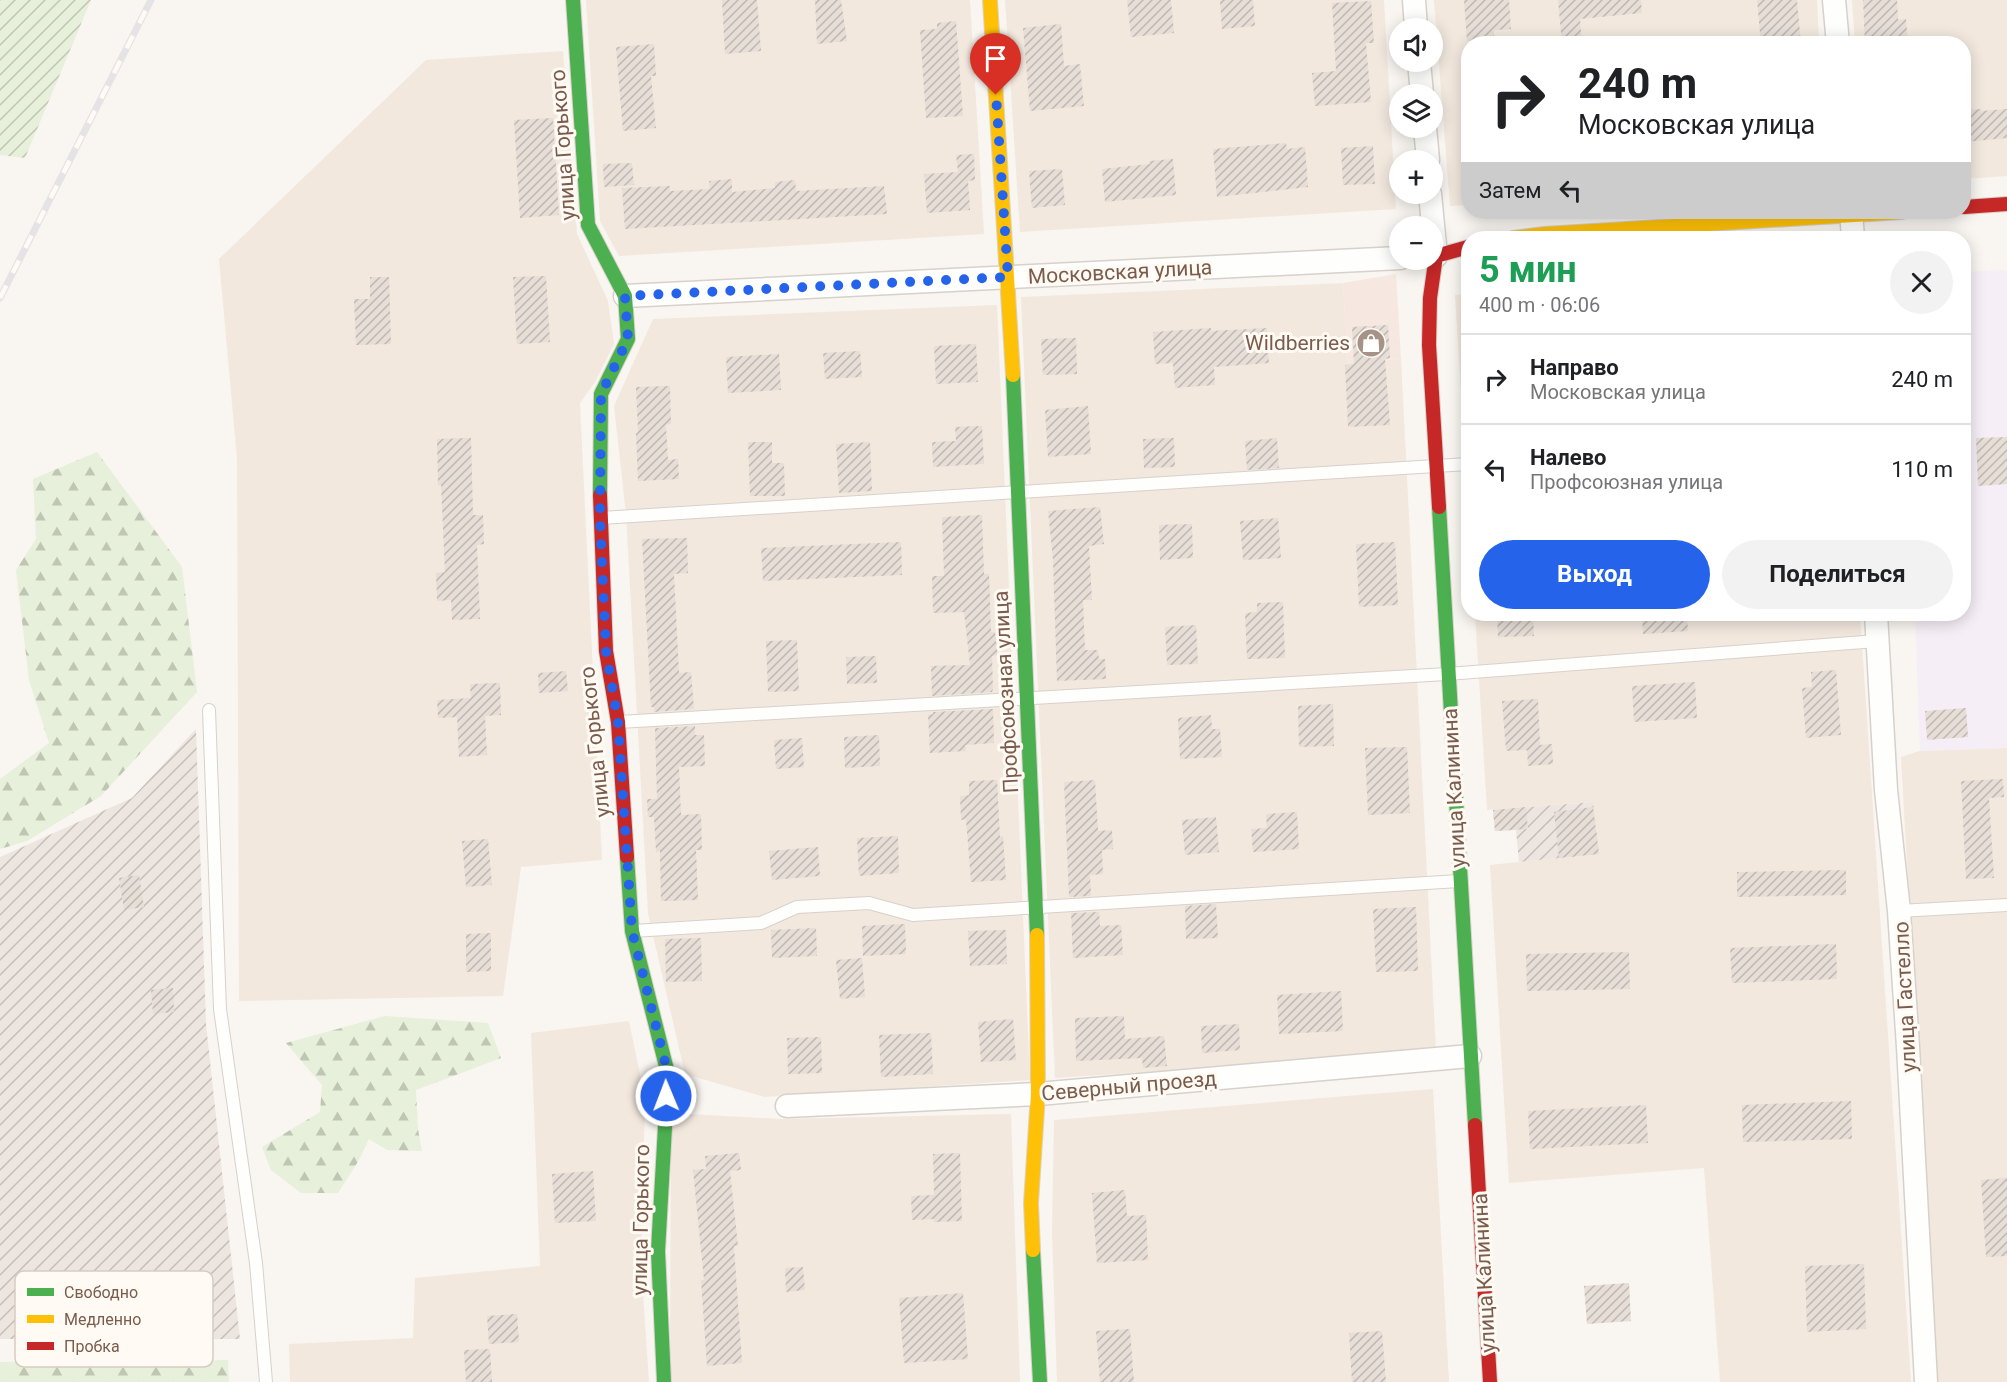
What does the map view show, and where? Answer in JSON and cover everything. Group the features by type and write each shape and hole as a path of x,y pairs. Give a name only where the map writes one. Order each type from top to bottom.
{"street":[{"name":"улица Горького","path":"573,0 588,225 625,296 628,339 601,394 600,518 606,651 618,722 632,931 668,1074 658,1251 664,1382"},
{"name":"Профсоюзная улица","path":"990,0 1008,277 1037,907 1038,1094 1031,1203 1040,1382"},
{"path":"1414,0 1415,18"},
{"path":"1834,0 1837,36"},
{"path":"1971,207 2007,204"},
{"path":"1588,231 1763,219"},
{"path":"1443,254 1461,249"},
{"name":"Московская улица","path":"625,296 1389,259"},
{"name":"улица Калинина","path":"1433,270 1429,345 1435,466 1490,1382"},
{"name":"улица Гастелло","path":"1877,621 1886,790 1899,911 1926,1382"},
{"name":"Северный проезд","path":"787,1106 1038,1094 1470,1056"}],"lane":[{"path":"600,518 1461,464"},
{"path":"618,722 1447,674 1878,640"},
{"path":"209,710 220,1009 256,1263 266,1382"},
{"path":"632,931 761,923 797,907 869,903 913,915 1459,880"},
{"path":"1899,911 2007,906"}],"shaded area":[{"path":"586,0 970,0 984,234 619,256 600,221"},
{"path":"1005,0 1384,0 1389,87 1389,138 1392,138 1393,150 1389,150 1389,204 1396,204 1396,209 1020,232"},
{"path":"1434,0 1817,0 1819,36 1461,36 1461,205 1450,206 1443,116 1443,84 1441,84 1440,72 1443,72 1443,18 1435,18"},
{"path":"1852,0 2007,0 2007,176 1971,179 1971,36 1855,36"},
{"path":"563,51 577,234 608,301 614,344 595,382 580,403 602,860 521,867 503,996 239,1001 237,459 219,259 426,60"},
{"path":"2007,270 2007,748 1920,751 1915,621 1971,621 1971,272"},
{"path":"1396,274 1401,359 1348,363 1343,283"},
{"path":"1343,283 1348,363 1401,359 1436,1053 1055,1078 1021,297"},
{"path":"1455,295 1461,295 1461,392"},
{"path":"997,305 1030,1080 765,1097 685,1074 648,914 626,514 614,406 653,319"},
{"path":"1475,621 1860,621 1911,1382 1720,1382 1704,1168 1509,1183 1490,865 1598,854 1592,802 1487,810"},
{"path":"196,729 206,1024 240,1339 213,1339 213,1271 15,1271 15,1339 0,1339 0,857 132,798"},
{"path":"2007,748 2007,1382 1936,1382 1901,757 1920,751"},
{"path":"1593,802 1599,854 1519,862 1516,830 1495,831 1493,810"},
{"path":"629,1021 645,1099 641,1264 649,1382 290,1382 289,1344 413,1338 415,1278 540,1266 531,1033"},
{"path":"1433,1089 1449,1382 1057,1382 1052,1232 1054,1120"},
{"path":"671,1113 779,1119 1011,1114 1020,1382 670,1382"}],"green space":[{"path":"0,0 91,0 25,158 0,155"},
{"path":"97,452 182,567 197,692 101,796 27,841 0,849 0,779 49,743 29,680 16,570 36,539 33,479"},
{"path":"385,1016 488,1023 501,1058 416,1090 418,1129 422,1151 387,1150 369,1139 338,1193 301,1193 271,1170 262,1147 320,1112 322,1085 286,1043"},
{"path":"213,1360 228,1360 229,1382 0,1382 0,1362 15,1362 15,1367 213,1367"}],"building":[{"path":"722,0 757,0 761,51 725,54"},
{"path":"815,0 841,0 847,41 817,44"},
{"path":"1127,0 1171,0 1174,33 1131,37"},
{"path":"1220,0 1253,0 1255,26 1222,29"},
{"path":"1464,0 1509,0 1511,29 1494,30 1494,36 1467,36"},
{"path":"1558,0 1641,0 1642,13 1580,19 1581,36 1561,36"},
{"path":"1757,0 1797,0 1800,36 1760,36"},
{"path":"1863,0 1897,0 1898,20 1906,19 1907,36 1865,36"},
{"path":"1371,1 1374,43 1366,43 1371,102 1315,106 1312,73 1336,71 1332,3"},
{"path":"956,21 963,116 926,118 920,30 937,29 937,23"},
{"path":"1061,24 1064,66 1080,64 1084,106 1030,111 1023,28"},
{"path":"654,44 656,76 651,76 656,128 623,131 616,47"},
{"path":"2007,109 2007,138 1971,141 1971,110"},
{"path":"553,118 559,215 520,218 514,120"},
{"path":"1286,143 1287,149 1305,147 1308,187 1217,197 1213,149"},
{"path":"1373,146 1375,184 1343,185 1341,148"},
{"path":"974,154 975,180 968,181 970,210 927,213 924,174 958,172 956,155"},
{"path":"1173,159 1176,195 1105,202 1102,169"},
{"path":"632,163 634,185 604,187 603,164"},
{"path":"1062,169 1065,205 1032,208 1029,171"},
{"path":"732,179 732,192 775,188 775,182 795,180 796,191 884,186 887,214 625,229 622,188 670,186 670,191 710,189 709,181"},
{"path":"546,276 550,342 517,344 513,277"},
{"path":"370,277 389,277 391,344 356,345 354,299 370,299"},
{"path":"1388,325 1390,358 1385,359 1390,425 1348,427 1345,365 1354,364 1352,327"},
{"path":"1211,328 1211,331 1267,328 1269,363 1214,367 1215,385 1175,388 1173,363 1155,364 1153,332"},
{"path":"1076,338 1077,374 1043,375 1041,339"},
{"path":"976,344 978,382 936,384 934,346"},
{"path":"860,351 862,377 825,379 823,353"},
{"path":"779,354 781,390 728,393 726,357"},
{"path":"670,386 671,424 666,425 668,460 678,459 679,479 638,481 636,387"},
{"path":"1088,406 1091,454 1048,457 1045,410"},
{"path":"982,426 984,464 933,467 932,442 956,441 955,427"},
{"path":"2007,437 2007,484 1978,486 1976,438"},
{"path":"471,438 473,515 483,515 484,544 477,545 480,619 452,620 451,600 437,601 436,573 445,572 437,439"},
{"path":"1174,438 1175,467 1144,468 1143,439"},
{"path":"1277,438 1279,468 1247,470 1245,441"},
{"path":"748,442 772,442 772,463 784,463 785,496 750,496"},
{"path":"870,442 872,491 839,493 836,444"},
{"path":"1100,507 1104,544 1089,546 1092,600 1083,600 1085,650 1098,650 1099,659 1105,659 1106,679 1057,681 1053,560 1048,511"},
{"path":"982,515 984,574 989,574 991,632 995,632 998,655 992,656 993,689 992,692 932,696 931,666 970,665 964,612 933,613 932,576 944,576 942,517"},
{"path":"1278,518 1281,558 1243,560 1240,521"},
{"path":"1192,524 1193,558 1160,560 1159,525"},
{"path":"687,538 688,573 674,574 679,673 691,672 694,709 654,712 654,707 651,707 642,539"},
{"path":"901,542 902,575 763,581 761,548"},
{"path":"1395,542 1398,605 1359,607 1356,544"},
{"path":"1283,602 1285,658 1247,659 1245,613 1257,612 1257,603"},
{"path":"1497,621 1533,621 1534,636 1498,637"},
{"path":"1642,621 1687,621 1688,631 1643,634"},
{"path":"1196,625 1198,664 1167,665 1165,627"},
{"path":"797,640 799,691 768,692 766,641"},
{"path":"876,656 877,683 847,684 846,657"},
{"path":"1836,670 1841,735 1806,738 1802,688 1812,687 1811,672"},
{"path":"566,671 568,691 539,693 538,673"},
{"path":"1695,682 1697,718 1634,722 1632,686"},
{"path":"500,683 501,715 485,716 487,755 459,757 457,717 438,718 437,700 471,698 470,684"},
{"path":"1538,699 1540,745 1552,744 1553,764 1528,766 1527,750 1506,751 1502,701"},
{"path":"1333,704 1334,746 1299,747 1298,706"},
{"path":"1966,708 1968,737 1927,740 1925,711"},
{"path":"993,709 994,743 965,745 966,751 930,753 928,715 933,712"},
{"path":"1211,715 1212,729 1220,729 1222,757 1180,759 1178,718"},
{"path":"695,726 695,735 704,735 705,766 679,767 681,815 701,814 702,850 696,850 698,900 661,901 660,851 656,852 654,817 648,817 647,799 657,799 655,728"},
{"path":"879,735 880,766 845,768 844,737"},
{"path":"802,738 804,767 776,769 774,740"},
{"path":"1407,747 1410,813 1368,815 1365,748"},
{"path":"2003,779 2004,797 1989,798 1994,878 1966,879 1961,781"},
{"path":"997,780 1000,837 1003,836 1006,880 971,882 966,819 961,820 960,796 969,795 969,781"},
{"path":"1095,780 1098,831 1112,830 1113,849 1102,850 1103,874 1090,875 1091,896 1070,897 1064,782"},
{"path":"1526,807 1528,829 1495,831 1493,810"},
{"path":"1593,807 1599,854 1559,858 1554,812"},
{"path":"1297,812 1299,849 1253,852 1251,829 1267,828 1266,814"},
{"path":"1216,817 1219,852 1185,855 1182,820"},
{"path":"898,836 899,873 859,876 857,838"},
{"path":"488,839 492,885 466,887 462,841"},
{"path":"818,847 820,876 772,880 769,851"},
{"path":"1846,870 1846,895 1737,897 1737,872"},
{"path":"139,875 144,907 124,910 119,878"},
{"path":"1216,904 1218,938 1186,939 1185,906"},
{"path":"1416,907 1418,971 1376,972 1373,909"},
{"path":"1099,912 1100,926 1121,925 1123,955 1073,958 1071,913"},
{"path":"905,924 906,954 863,956 862,926"},
{"path":"816,928 817,956 772,958 771,930"},
{"path":"1006,930 1007,964 970,966 968,931"},
{"path":"491,933 491,971 466,972 466,934"},
{"path":"701,938 702,981 666,982 665,939"},
{"path":"1836,944 1837,979 1732,983 1730,948"},
{"path":"1629,952 1630,989 1527,991 1526,954"},
{"path":"862,958 865,997 840,999 836,960"},
{"path":"173,988 174,1012 153,1014 151,990"},
{"path":"1341,991 1343,1031 1279,1034 1277,995"},
{"path":"1124,1016 1125,1039 1164,1036 1167,1066 1143,1068 1142,1058 1076,1061 1075,1018"},
{"path":"1013,1019 1016,1060 981,1062 978,1022"},
{"path":"1239,1024 1240,1050 1202,1053 1201,1026"},
{"path":"931,1033 933,1074 881,1077 879,1035"},
{"path":"821,1037 822,1073 788,1074 787,1038"},
{"path":"1851,1101 1852,1139 1743,1142 1742,1105"},
{"path":"1646,1105 1648,1143 1530,1149 1528,1111"},
{"path":"739,1153 741,1170 730,1171 738,1246 734,1246 742,1363 707,1366 701,1280 704,1280 693,1170 706,1169 705,1156"},
{"path":"960,1153 962,1221 912,1220 911,1196 934,1195 933,1154"},
{"path":"593,1171 596,1221 555,1223 552,1174"},
{"path":"2007,1178 2007,1256 1986,1257 1981,1180"},
{"path":"1125,1190 1127,1216 1146,1215 1148,1260 1097,1263 1092,1193"},
{"path":"1864,1264 1866,1329 1807,1332 1805,1266"},
{"path":"803,1267 805,1290 786,1292 785,1268"},
{"path":"1629,1283 1631,1321 1587,1324 1584,1286"},
{"path":"963,1293 968,1359 904,1363 899,1298"},
{"path":"517,1314 519,1342 489,1344 487,1316"},
{"path":"1130,1329 1134,1382 1100,1382 1096,1331"},
{"path":"1382,1331 1386,1382 1352,1382 1349,1333"},
{"path":"490,1349 492,1382 466,1382 464,1350"}],"railway":[{"path":"0,298 151,0"}],"traffic: fast":[{"path":"573,0 588,225 625,296 628,339 601,394 600,495"},
{"path":"1013,375 1037,935"},
{"path":"1439,507 1475,1125"},
{"path":"627,857 632,931 668,1074 658,1251 664,1382"},
{"path":"1033,1250 1040,1382"}],"traffic: slow":[{"path":"990,0 1013,375"},
{"path":"1593,231 1788,219"},
{"path":"1033,1250 1031,1203 1038,1094 1037,935"}],"traffic: jam":[{"path":"1971,207 2007,204"},
{"path":"1439,507 1429,345 1430,298 1436,256 1461,249"},
{"path":"600,495 606,651 618,722 627,857"},
{"path":"1475,1125 1490,1382"}],"place":[{"name":"Wildberries","path":"1371,343"}],"route":[{"path":"666,1096 668,1074 632,931 618,722 606,651 600,518 601,394 628,339 625,296 1008,277 996,95"}]}
